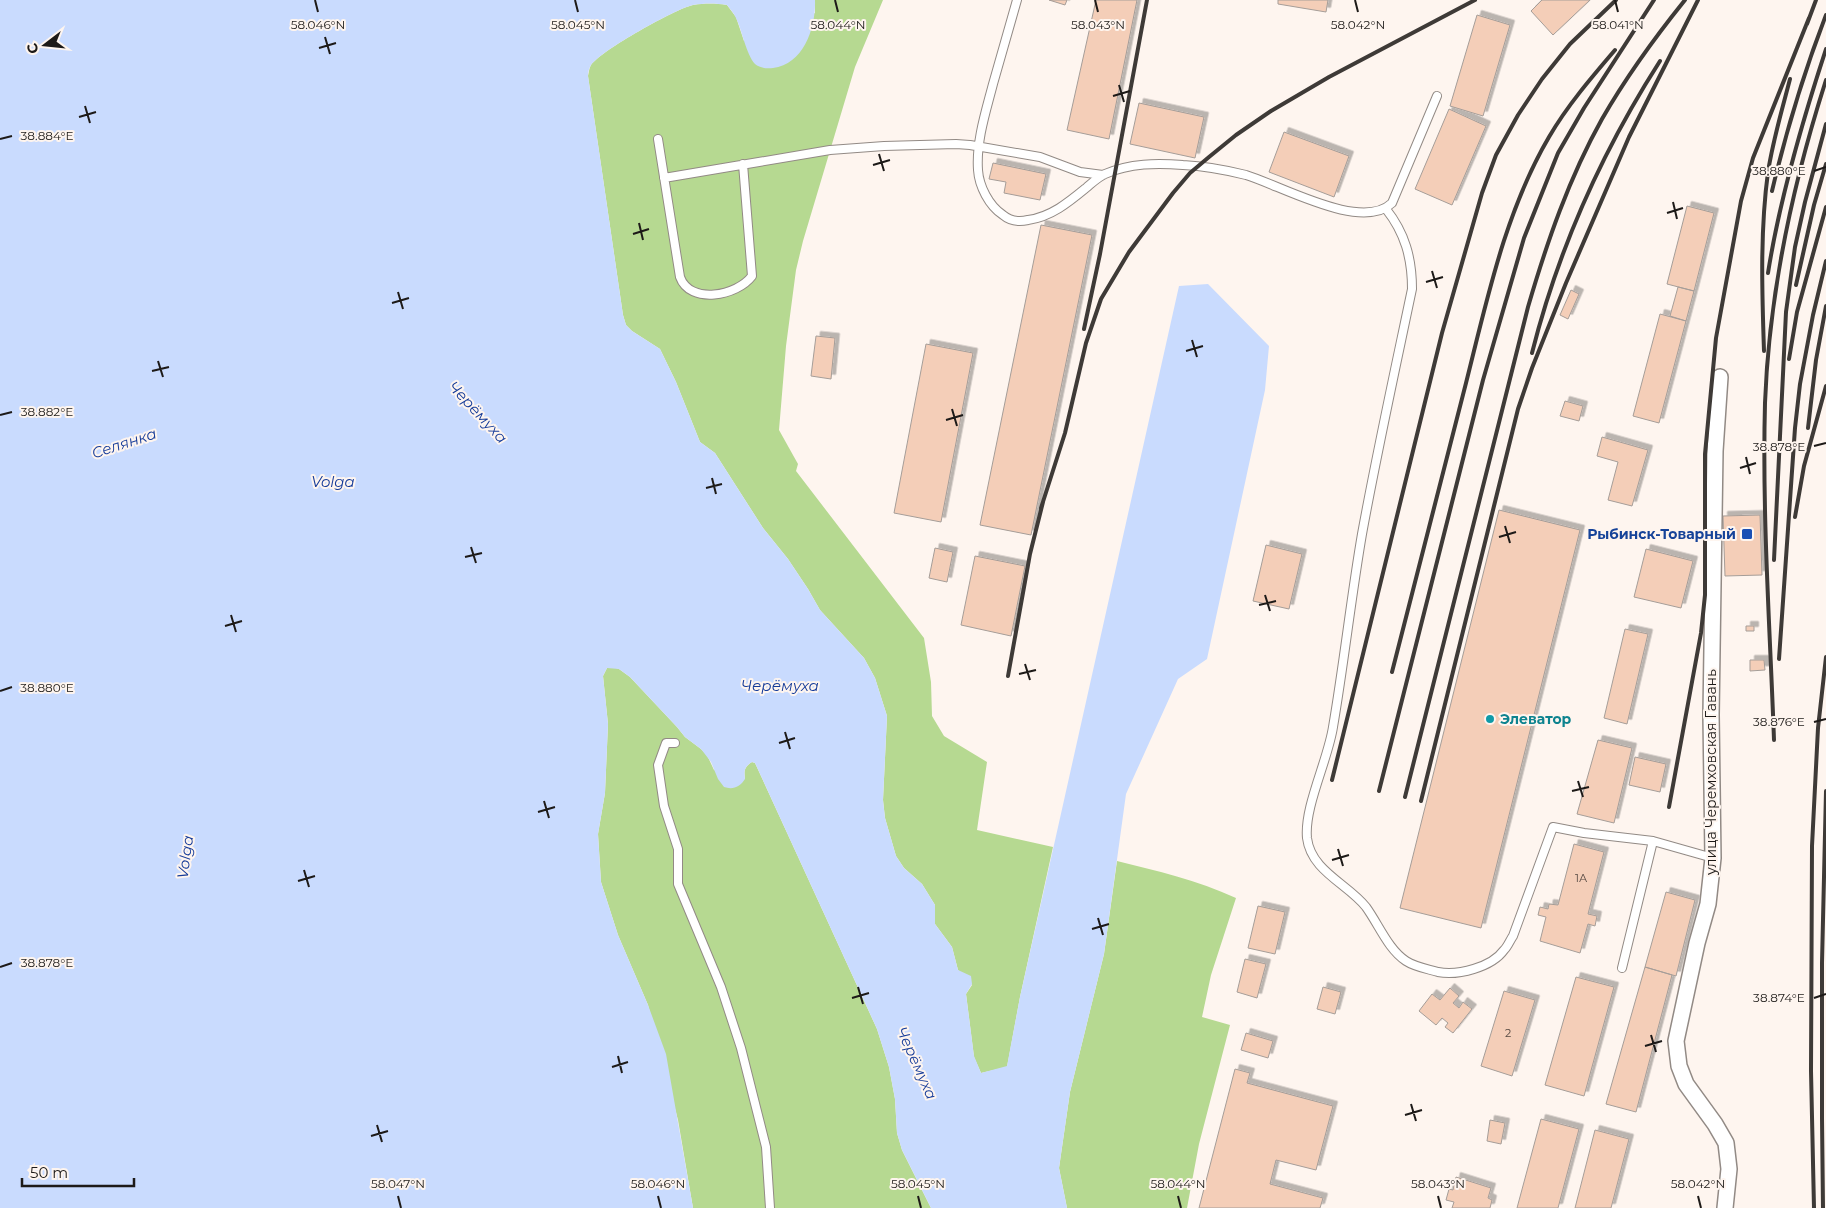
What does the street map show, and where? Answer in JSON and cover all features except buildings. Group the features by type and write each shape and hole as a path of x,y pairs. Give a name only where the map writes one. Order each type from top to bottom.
{"street":[{"name":"улица Черемховская Гавань","path":"1720,378 1715,451 1711,715 1713,858 1708,904 1697,943 1676,1041 1678,1066 1686,1084 1715,1124 1726,1143 1729,1169 1725,1208"}],"lane":[{"path":"1017,0 985,115 978,170 984,192 1002,215 1013,220 1037,219 1063,206 1103,174"},
{"path":"664,178 803,153 856,147 956,144 980,146 1040,157 1080,172 1103,174 1145,164 1198,166 1245,175 1344,211 1369,213 1386,209 1392,203 1437,96"},
{"path":"658,139 680,277 687,289 699,294 719,293 740,286 752,276 743,164"},
{"path":"1386,209 1396,221 1408,247 1411,262 1412,289 1362,533 1332,737 1308,817 1307,839 1310,850 1321,867 1358,898 1399,956 1415,966 1451,973 1472,970 1504,952 1513,936 1553,827 1584,833 1654,841 1713,858"},
{"path":"675,743 666,743 658,765 664,806 678,849 678,884 721,987 741,1048 766,1147 770,1208"},
{"path":"1622,968 1654,841"}],"green space":[{"path":"815,0 883,0 855,67 803,241 796,270 786,346 779,430 798,464 796,471 924,638 931,682 932,716 944,736 987,762 977,830 1053,847 1020,997 1007,1067 981,1073 974,1057 966,994 972,985 958,970 952,947 935,924 935,905 922,884 904,868 896,856 885,818 883,800 887,716 875,678 864,658 820,610 788,559 763,528 715,453 700,442 676,382 660,349 632,331 626,325 623,315 588,76 591,65 609,50 639,31 693,5 727,5 736,17 744,41 815,13"},
{"path":"613,667 630,677 685,737 707,755 714,770 745,779 746,767 752,762 755,763 877,1029 889,1067 895,1099 897,1133 902,1150 931,1208 693,1208 678,1120 648,1005 618,935 601,882 598,834 605,793 608,724 603,676 607,668"},
{"path":"1117,861 1192,881 1236,898 1211,975 1202,1017 1230,1025 1199,1144 1187,1208 1067,1208 1059,1168 1070,1092 1104,954"}],"water":[{"name":"Volga","path":"0,0 815,0 813,21 806,43 793,59 784,65 768,68 755,64 749,54 732,11 727,5 710,4 693,5 684,8 656,22 623,40 591,65 588,76 623,315 626,325 632,331 660,349 676,382 700,442 715,453 763,528 788,559 820,610 864,658 875,678 887,716 883,800 885,818 896,856 904,868 922,884 935,905 935,924 952,947 958,970 971,976 972,984 966,994 974,1056 981,1073 1007,1066 1020,997 1179,286 1208,284 1269,346 1265,390 1207,659 1178,679 1126,794 1104,954 1070,1092 1059,1168 1067,1208 931,1208 902,1150 897,1133 895,1099 889,1067 877,1029 755,763 752,762 746,767 745,779 741,784 733,788 724,787 718,779 711,762 701,749 685,737 630,677 619,669 607,668 603,676 608,724 605,793 598,834 601,882 618,935 648,1005 666,1054 693,1208 0,1208"}],"railway":[{"path":"1084,329 1100,254 1147,0"},
{"path":"1041,508 1065,433 1086,343 1101,299 1129,252 1190,173 1236,135 1271,111 1329,77 1475,0"},
{"path":"1332,780 1442,333 1482,193 1496,155 1518,115 1542,79 1570,44 1616,0"},
{"path":"1379,791 1483,380 1524,238 1558,153 1584,108 1654,0"},
{"path":"1405,797 1528,307 1551,235 1579,164 1602,119 1641,58 1685,0"},
{"path":"1421,801 1518,409 1532,368 1566,283 1629,137 1698,0"},
{"path":"1807,24 1816,0"},
{"path":"1772,191 1796,102 1826,15"},
{"path":"1669,807 1701,633 1705,595 1705,454 1716,338 1741,201 1753,158 1809,18"},
{"path":"1768,273 1792,160 1826,49"},
{"path":"1392,672 1490,288 1520,195 1549,137 1571,103 1615,50"},
{"path":"1532,353 1555,276 1584,202 1601,165 1660,61"},
{"path":"1764,351 1762,262 1765,194 1772,148 1790,79"},
{"path":"1774,740 1764,445 1767,362 1777,280 1793,199 1826,80"},
{"path":"1774,560 1786,312 1795,247 1826,124"},
{"path":"1796,285 1814,205 1826,164"},
{"path":"1789,359 1797,312 1826,207"},
{"path":"1779,659 1795,428 1800,384 1813,315 1826,261"},
{"path":"1808,428 1816,360 1826,306"},
{"path":"1795,517 1804,466 1826,386"},
{"path":"1008,676 1030,554 1043,502"},
{"path":"1814,1208 1811,1071 1812,846 1818,728 1826,657"},
{"path":"1823,1208 1822,963 1826,791"}],"place":[{"name":"Рыбинск-Товарный","path":"1747,534"},
{"name":"Элеватор","path":"1490,719"}],"water label":[{"name":"Черёмуха","path":"478,412"},
{"name":"Селянка","path":"124,443"},
{"name":"Черёмуха","path":"780,685"},
{"name":"Черёмуха","path":"917,1063"}]}
